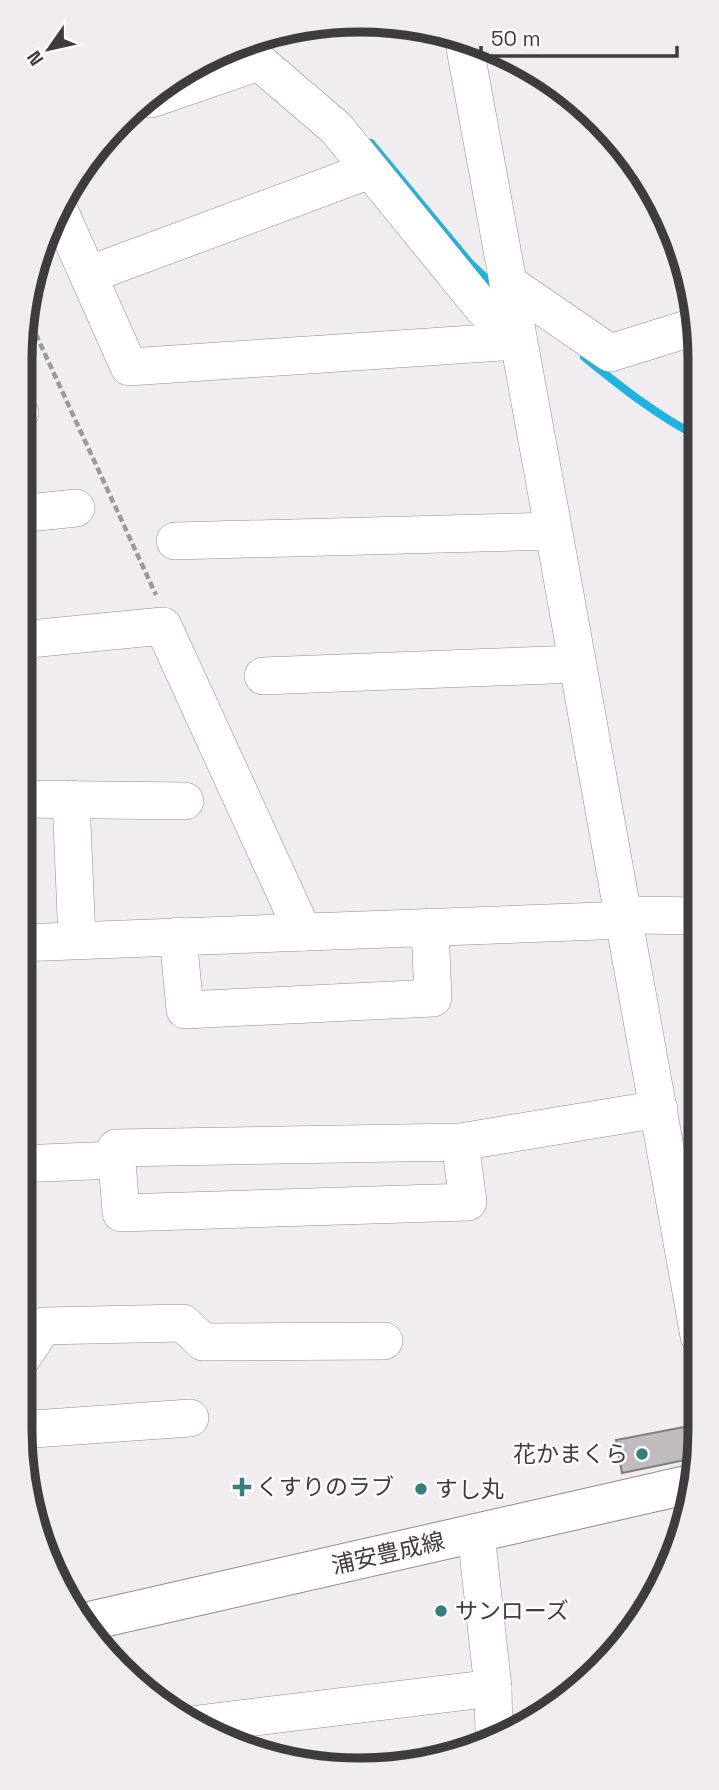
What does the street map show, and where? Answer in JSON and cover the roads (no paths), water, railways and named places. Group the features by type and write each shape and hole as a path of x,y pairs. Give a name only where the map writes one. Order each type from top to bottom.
{"main road":[{"name":"浦安豊成線","path":"92,1620 683,1486"}],"street":[{"path":"465,49 626,920 688,1272"},
{"path":"168,93 259,62 336,128 482,307 518,341"},
{"path":"88,275 370,170"},
{"path":"63,219 129,367 518,341"},
{"path":"508,283 610,353 686,329"},
{"path":"32,513 76,508"},
{"path":"175,541 553,531"},
{"path":"32,639 163,626 303,932"},
{"path":"263,676 577,664"},
{"path":"32,799 185,801"},
{"path":"71,799 77,940"},
{"path":"32,942 626,920 638,915 688,916"},
{"path":"178,936 185,1010 433,998 430,927"},
{"path":"460,1142 468,1202 121,1213 116,1148 460,1142 660,1110"},
{"path":"32,1163 117,1160"},
{"path":"32,1343 44,1326 183,1323 203,1342 384,1341"},
{"path":"32,1429 190,1418"},
{"path":"476,1533 493,1688 495,1730"},
{"path":"209,1723 493,1688"}],"waterway":[{"path":"371,143 470,263 495,287"},
{"path":"584,357 653,410 688,431"}],"place":[{"name":"花かまくら","path":"642,1454"},
{"name":"くすりのラブ","path":"242,1487"},
{"name":"すし丸","path":"421,1489"},
{"name":"サンローズ","path":"441,1611"}]}
